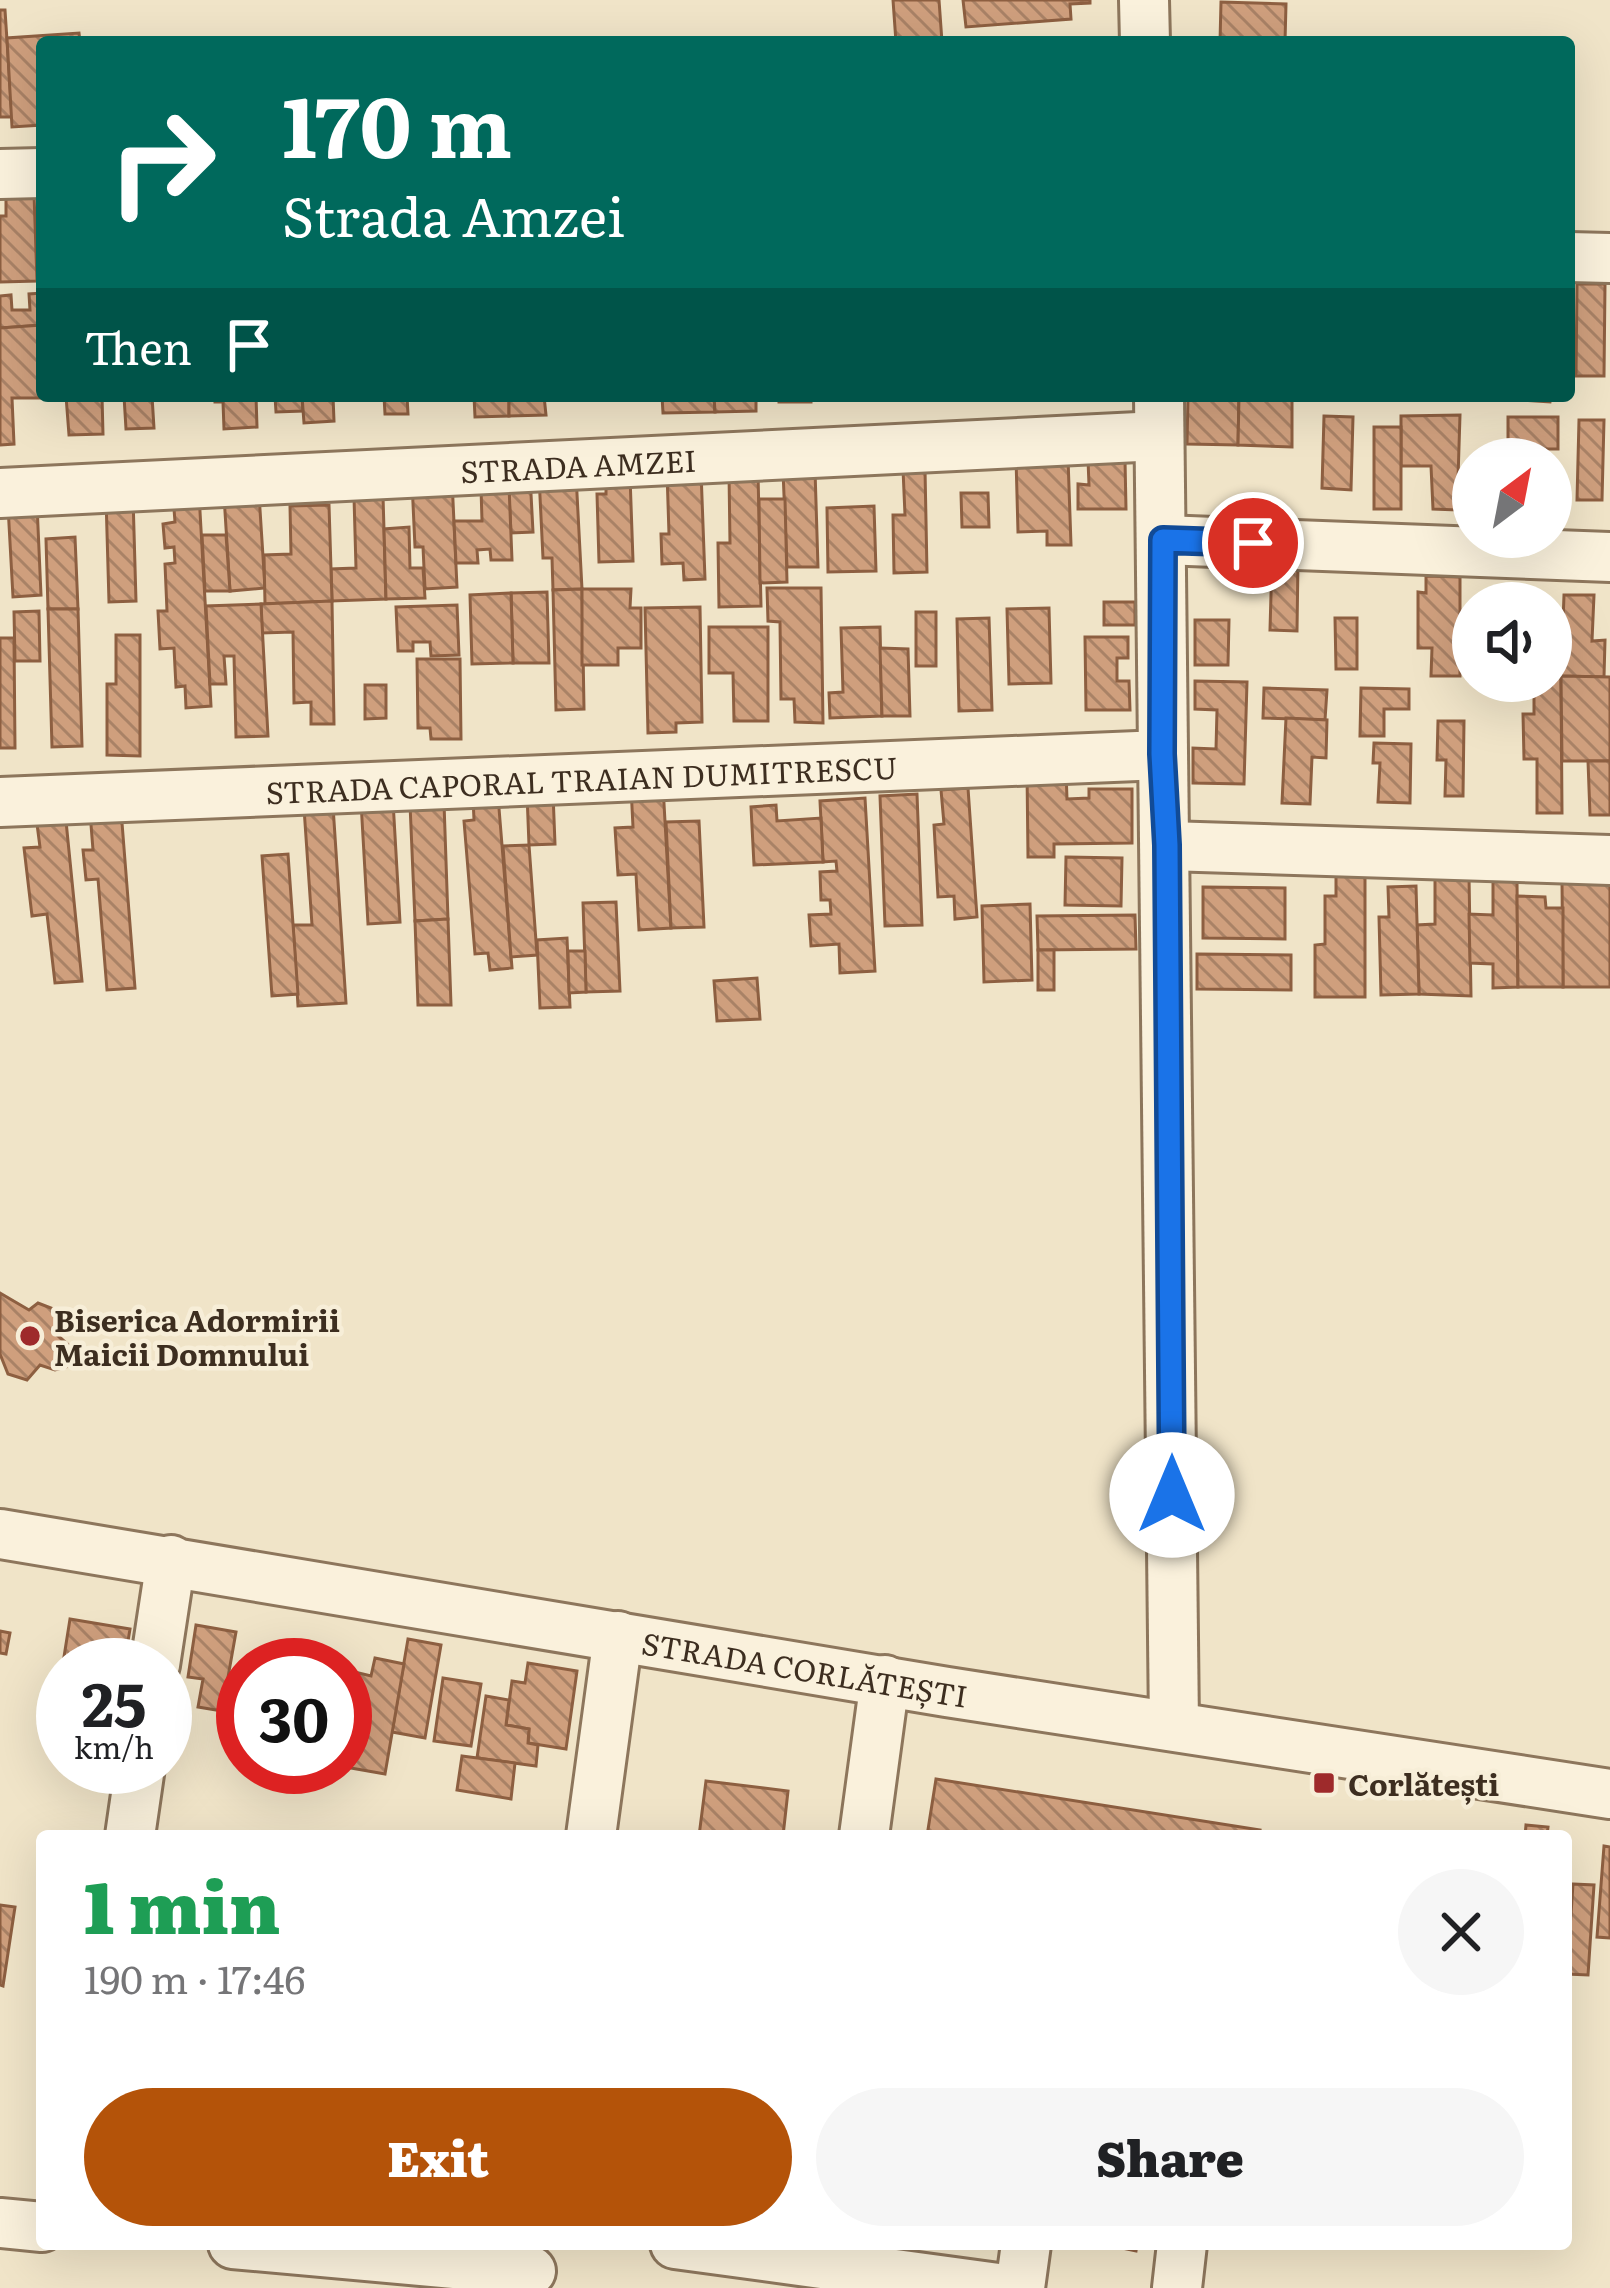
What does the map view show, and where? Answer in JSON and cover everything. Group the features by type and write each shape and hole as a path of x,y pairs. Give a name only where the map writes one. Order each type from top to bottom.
{"street":[{"path":"1144,0 1145,36"},
{"path":"0,174 36,173"},
{"path":"1575,257 1610,258"},
{"path":"1159,416 1174,1726"},
{"name":"STRADA AMZEI","path":"0,493 1159,416"},
{"path":"1163,540 1610,557"},
{"name":"STRADA CAPORAL TRAIAN DUMITRESCU","path":"0,802 1162,754"},
{"path":"1167,845 1610,860"},
{"name":"STRADA CORLĂTEȘTI","path":"0,1534 1610,1794"},
{"path":"159,1638 171,1560"},
{"path":"592,1830 618,1636"},
{"path":"865,1830 885,1680"},
{"path":"131,1830 136,1794"},
{"path":"0,2223 36,2226"},
{"path":"308,2250 531,2268"},
{"path":"719,2250 998,2288"},
{"path":"1020,2288 1025,2250"},
{"path":"1177,2288 1181,2250"}],"building":[{"path":"893,0 939,0 942,36 896,36"},
{"path":"963,0 1090,3 1070,4 1071,19 966,27"},
{"path":"1221,2 1286,4 1285,36 1220,36"},
{"path":"0,10 5,10 12,117 0,117"},
{"path":"79,33 36,36 36,125 12,127 7,38"},
{"path":"34,193 36,281 0,282 0,216 6,216 6,194"},
{"path":"1577,284 1605,284 1604,376 1576,376"},
{"path":"36,293 36,325 0,328 0,296 11,295 12,310 30,310 29,294"},
{"path":"36,325 36,398 12,398 14,444 0,445 0,328"},
{"path":"66,402 102,402 103,434 69,435"},
{"path":"124,402 152,402 154,428 126,429"},
{"path":"223,402 256,402 257,427 224,429"},
{"path":"275,402 302,402 303,411 276,412"},
{"path":"302,402 333,402 334,421 304,423"},
{"path":"384,402 407,402 408,414 385,414"},
{"path":"474,402 509,402 509,416 475,417"},
{"path":"509,402 545,402 546,415 509,416"},
{"path":"662,402 714,402 715,412 663,413"},
{"path":"714,402 756,402 756,411 715,412"},
{"path":"1188,402 1239,402 1238,445 1187,444"},
{"path":"1239,402 1292,402 1292,447 1238,445"},
{"path":"1460,415 1459,438 1452,438 1452,510 1433,509 1431,466 1401,466 1401,416"},
{"path":"1324,416 1353,417 1351,490 1322,488"},
{"path":"1508,417 1558,417 1558,438 1508,438"},
{"path":"1579,420 1604,420 1602,500 1577,500"},
{"path":"1374,427 1401,427 1401,509 1374,509"},
{"path":"1016,458 1068,458 1071,545 1047,545 1047,531 1018,532"},
{"path":"1088,460 1125,460 1126,509 1078,509 1078,484 1089,485"},
{"path":"903,469 925,469 927,572 894,573 893,515 905,515"},
{"path":"815,470 818,567 787,567 783,471"},
{"path":"701,471 705,579 684,580 683,563 662,564 661,534 669,534 667,472"},
{"path":"729,473 758,473 761,606 719,607 718,543 730,543"},
{"path":"530,475 533,532 511,533 508,476"},
{"path":"576,475 582,589 553,590 552,558 543,558 539,476"},
{"path":"630,476 633,561 599,562 597,494 606,494 606,477"},
{"path":"452,480 457,587 425,589 423,547 415,547 412,482"},
{"path":"509,486 512,560 491,560 490,549 477,550 478,563 456,563 454,521 482,521 481,488"},
{"path":"961,493 988,493 989,527 962,527"},
{"path":"199,494 211,706 186,708 185,686 176,687 174,648 160,649 158,611 167,611 165,564 175,563 174,547 165,548 163,524 175,522 173,496"},
{"path":"259,494 265,588 230,591 224,496"},
{"path":"383,496 386,599 332,601 331,569 356,568 354,497"},
{"path":"133,497 136,601 109,602 106,498"},
{"path":"759,499 785,499 787,582 760,583"},
{"path":"37,504 41,595 13,597 8,506"},
{"path":"329,505 332,601 265,604 264,555 291,554 290,506"},
{"path":"874,506 876,571 828,572 827,508"},
{"path":"409,527 410,568 423,568 425,598 386,599 384,529"},
{"path":"202,535 226,535 230,591 205,591"},
{"path":"75,537 78,609 48,609 46,539"},
{"path":"1272,559 1298,560 1297,631 1270,630"},
{"path":"1426,576 1460,577 1460,582 1452,582 1452,676 1431,676 1432,648 1418,648 1418,592 1426,593"},
{"path":"767,588 821,588 823,723 795,722 794,699 781,699 780,622 768,621"},
{"path":"582,589 584,709 556,710 553,590"},
{"path":"582,589 631,589 630,608 641,608 641,648 618,648 618,665 582,665"},
{"path":"547,592 549,663 513,663 511,593"},
{"path":"511,593 513,663 472,664 470,595"},
{"path":"1572,595 1594,595 1592,641 1605,640 1604,677 1572,676"},
{"path":"332,601 334,724 311,724 311,702 294,703 293,632 262,633 261,604"},
{"path":"1104,602 1135,602 1135,625 1104,625"},
{"path":"261,604 268,736 236,737 234,656 224,656 226,684 210,684 206,606"},
{"path":"457,605 459,655 431,656 430,642 413,642 413,651 398,651 396,607"},
{"path":"700,607 702,722 676,723 676,732 648,733 645,608"},
{"path":"1049,608 1051,683 1009,684 1007,609"},
{"path":"48,609 78,609 82,746 52,747"},
{"path":"39,611 40,661 15,661 14,612"},
{"path":"916,612 936,612 936,666 916,666"},
{"path":"989,618 992,710 959,711 957,619"},
{"path":"1335,618 1357,618 1357,669 1336,669"},
{"path":"1195,620 1229,620 1228,665 1195,665"},
{"path":"709,627 768,627 768,721 734,721 733,673 709,673"},
{"path":"880,627 882,716 830,718 829,693 843,692 841,628"},
{"path":"116,635 140,635 140,756 107,755 107,684 116,684"},
{"path":"1085,637 1128,637 1128,658 1117,658 1117,681 1129,681 1130,710 1086,710"},
{"path":"0,638 14,638 15,748 0,748"},
{"path":"880,648 908,649 910,716 882,716"},
{"path":"417,659 460,659 461,739 431,739 430,728 418,728"},
{"path":"1572,676 1610,677 1610,761 1562,761 1561,702 1572,702"},
{"path":"1195,681 1247,682 1244,784 1193,783 1193,748 1216,749 1217,710 1195,709"},
{"path":"365,685 386,685 386,718 365,719"},
{"path":"1264,688 1327,690 1325,720 1263,718"},
{"path":"1361,688 1409,689 1409,709 1384,709 1384,736 1360,736"},
{"path":"1534,702 1561,702 1562,813 1537,813 1537,759 1524,759 1523,714 1534,714"},
{"path":"1286,718 1327,720 1326,758 1312,757 1310,804 1282,803"},
{"path":"1438,721 1464,721 1463,796 1445,796 1446,760 1437,760"},
{"path":"1374,743 1411,744 1410,803 1378,802 1380,763 1373,763"},
{"path":"1588,761 1610,761 1610,815 1590,815"},
{"path":"1027,771 1066,771 1067,799 1089,798 1089,789 1132,789 1132,843 1054,844 1054,857 1028,857"},
{"path":"663,786 671,928 639,930 636,874 618,875 615,828 633,827 631,787"},
{"path":"968,788 977,917 955,919 954,896 938,897 934,825 944,824 941,790"},
{"path":"553,793 555,844 529,845 527,794"},
{"path":"917,794 922,925 885,926 880,796"},
{"path":"498,796 512,968 490,970 488,953 475,954 464,821 474,820 473,798"},
{"path":"865,798 875,971 840,973 839,944 811,946 809,915 831,914 830,900 821,900 820,872 837,871 836,861 823,862 820,801"},
{"path":"393,801 400,922 368,924 361,802"},
{"path":"444,803 448,919 415,921 410,804"},
{"path":"776,805 777,821 821,818 823,862 754,865 751,807"},
{"path":"333,806 346,1003 298,1006 293,925 312,925 304,808"},
{"path":"121,810 135,988 107,990 98,879 86,880 83,850 93,850 90,812"},
{"path":"66,821 82,981 55,983 47,914 32,916 24,848 40,847 37,824"},
{"path":"699,821 704,927 671,928 666,822"},
{"path":"529,845 537,955 511,957 503,846"},
{"path":"288,854 298,994 272,996 262,856"},
{"path":"1066,857 1122,858 1121,906 1065,905"},
{"path":"1336,871 1365,871 1365,997 1315,997 1315,945 1325,944 1325,896 1336,896"},
{"path":"1435,875 1469,876 1471,996 1419,994 1417,925 1435,924"},
{"path":"1493,878 1517,880 1518,987 1493,988 1493,964 1470,963 1469,914 1493,915"},
{"path":"1562,882 1610,883 1610,987 1563,987"},
{"path":"1416,886 1419,994 1381,995 1379,917 1389,917 1388,887"},
{"path":"1203,887 1285,888 1285,939 1203,938"},
{"path":"1517,896 1545,897 1546,908 1563,908 1563,987 1518,987"},
{"path":"616,902 620,991 586,992 583,903"},
{"path":"1030,904 1032,980 984,982 982,906"},
{"path":"1135,915 1136,949 1038,950 1037,916"},
{"path":"448,919 451,1005 418,1005 415,921"},
{"path":"567,938 570,1007 540,1008 537,940"},
{"path":"1038,950 1054,950 1054,990 1038,990"},
{"path":"568,951 585,951 586,992 569,993"},
{"path":"1197,954 1291,955 1291,990 1197,989"},
{"path":"757,978 760,1019 717,1021 714,981"},
{"name":"Biserica Adormirii Maicii Domnului","path":"0,1293 29,1310 38,1303 56,1310 61,1322 56,1334 72,1348 66,1367 55,1370 40,1365 27,1380 8,1374 0,1354"},
{"path":"70,1619 130,1629 128,1638 67,1638"},
{"path":"196,1625 236,1632 235,1638 216,1638 216,1710 198,1707 203,1679 192,1678"},
{"path":"0,1631 10,1633 6,1654 0,1653"},
{"path":"408,1639 441,1645 425,1738 392,1732"},
{"path":"375,1658 404,1664 385,1774 372,1772"},
{"path":"528,1663 577,1671 566,1749 528,1743 529,1729 506,1725 512,1681 525,1683"},
{"path":"443,1678 481,1684 471,1746 434,1741"},
{"path":"486,1696 509,1700 506,1725 529,1729 528,1743 538,1745 536,1766 477,1758"},
{"path":"462,1756 515,1763 511,1799 457,1790"},
{"path":"936,1779 1260,1830 928,1830"},
{"path":"706,1781 788,1791 784,1830 700,1830"},
{"path":"1604,1846 1610,1847 1610,1938 1597,1937"},
{"path":"1573,1884 1594,1885 1588,1975 1572,1974"},
{"path":"0,1905 15,1907 3,1986 0,1985"}],"place":[{"name":"Biserica Adormirii Maicii Domnului","path":"30,1336"},
{"name":"Corlătești","path":"1324,1783"}],"route":[{"path":"1172,1495 1163,540 1253,543"}]}
